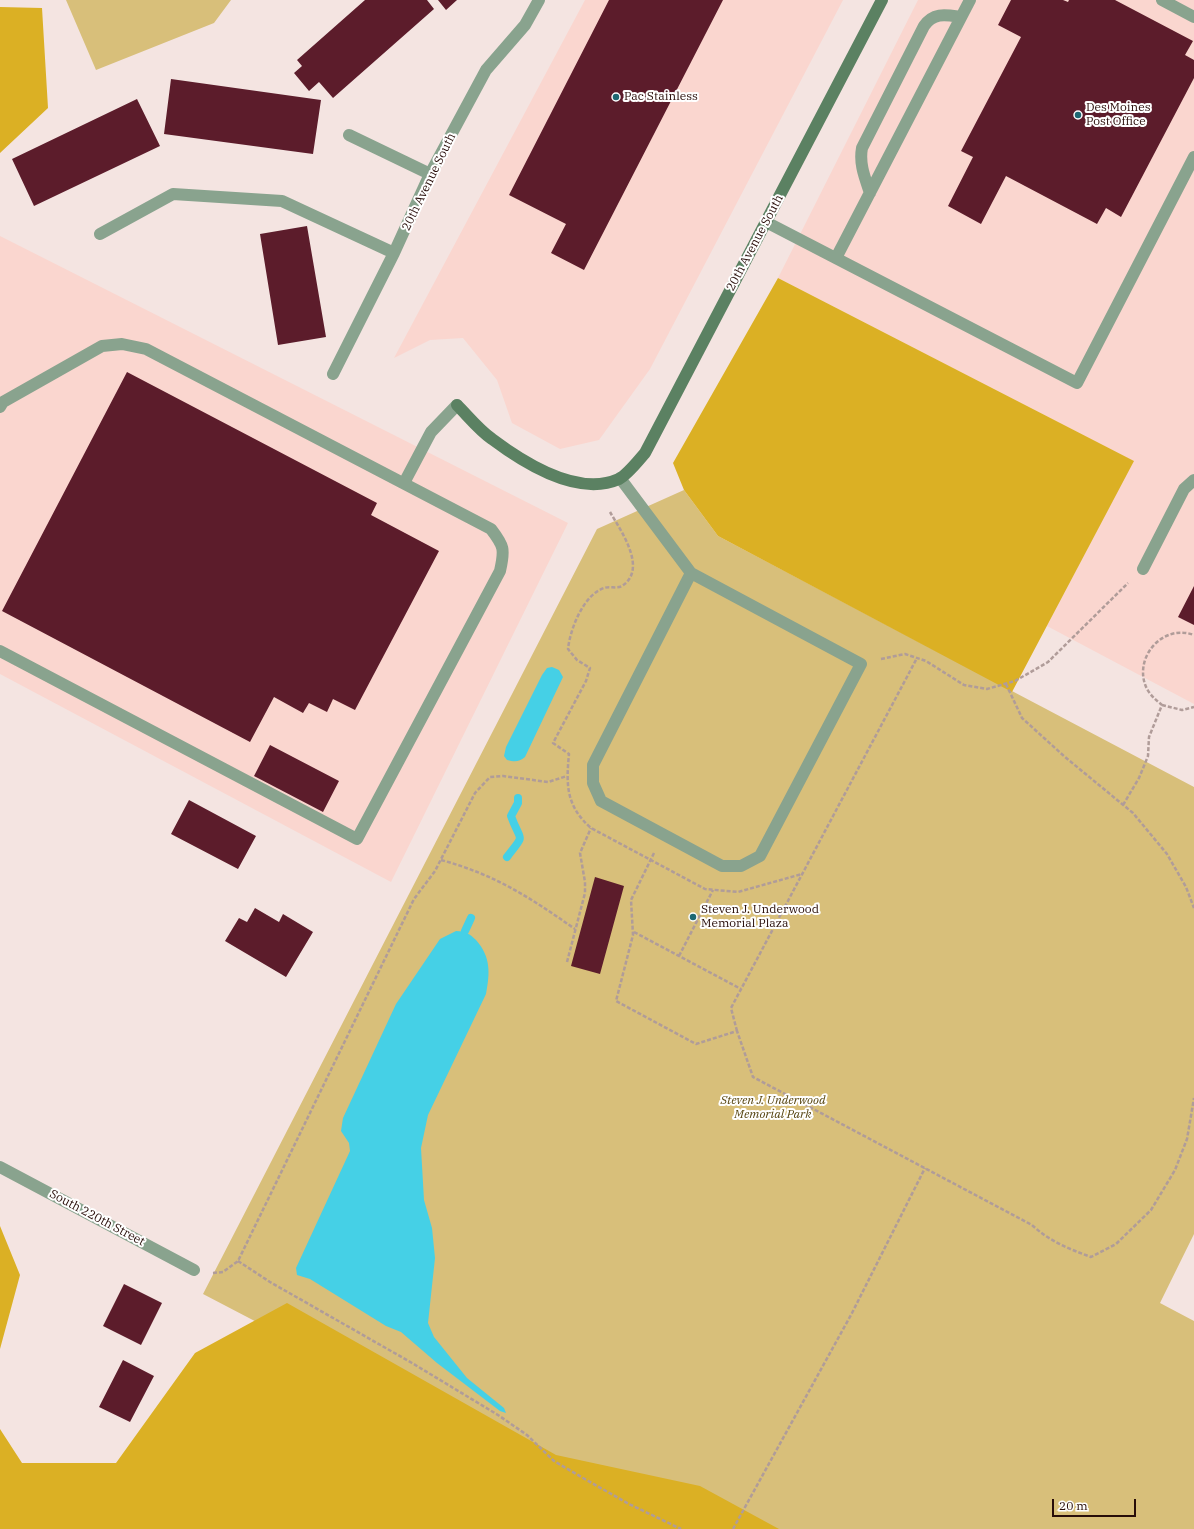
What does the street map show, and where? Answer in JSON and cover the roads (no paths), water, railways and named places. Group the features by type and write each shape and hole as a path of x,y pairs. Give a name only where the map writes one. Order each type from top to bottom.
{"street":[{"name":"20th Avenue South","path":"333,374 394,254 430,174 486,70 525,25 539,0"},
{"name":"20th Avenue South","path":"620,478 646,453 882,0"},
{"path":"836,258 970,0"},
{"path":"1162,0 1194,17"},
{"path":"870,193 861,163 862,148 924,26 929,19 936,16 943,15 961,17"},
{"path":"349,135 430,174"},
{"path":"766,222 1077,383 1194,157"},
{"path":"100,234 173,194 181,194 282,201 394,254"},
{"path":"0,407 3,402 102,346 122,344 146,349 490,529 502,544 503,559 500,571 357,839 0,651"},
{"path":"404,483 431,432 457,405 491,438 539,469 571,481 595,484 620,478 691,573 861,664 760,856 741,866 722,866 601,801 593,783 593,765 691,573"},
{"path":"1143,569 1184,489 1194,480"},
{"name":"South 220th Street","path":"0,1167 194,1270"}],"water":[{"path":"552,667 559,670 563,677 525,757 517,761 507,760 504,756 506,747 542,675 547,668"},
{"path":"456,931 465,932 476,940 481,946 487,959 489,972 486,994 428,1115 421,1148 424,1200 432,1228 435,1258 428,1323 434,1337 467,1378 504,1408 506,1413 500,1411 437,1363 401,1332 386,1326 310,1279 297,1275 296,1268 350,1151 349,1143 341,1131 343,1118 396,1004 440,939"}],"waterway":[{"path":"507,857 520,838 511,816 518,803 518,798"},
{"path":"465,931 471,918"}],"place":[{"name":"Pac Stainless","path":"616,97"},
{"name":"Des Moines Post Office","path":"1078,115"},
{"name":"Steven J. Underwood Memorial Plaza","path":"693,917"}],"park label":[{"name":"Steven J. Underwood Memorial Park","path":"773,1108"}]}
